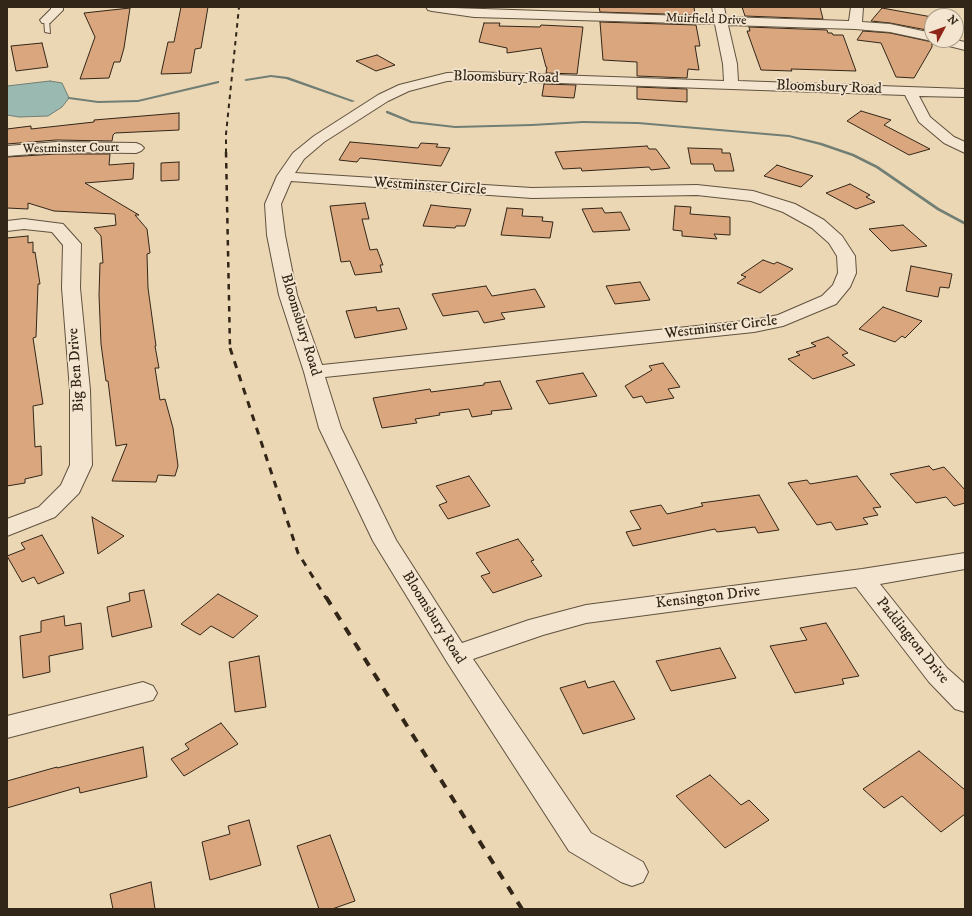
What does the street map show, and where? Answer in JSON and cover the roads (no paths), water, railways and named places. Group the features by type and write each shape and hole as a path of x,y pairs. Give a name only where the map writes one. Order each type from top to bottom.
{"street":[{"path":"46,20 57,10 57,7"},
{"name":"Muirfield Drive","path":"432,7 468,12 509,10 855,25 890,28 924,35"},
{"path":"718,7 730,64 730,85"},
{"path":"855,25 857,7"},
{"name":"Bloomsbury Road","path":"632,872 580,842 456,655 385,541 330,428 314,372 288,295 276,235 273,204 285,176 298,156 319,138 383,98 404,88 447,77 471,76 965,93"},
{"path":"910,91 924,119 949,140 965,148"},
{"name":"Westminster Court","path":"7,151 56,147 136,148"},
{"name":"Westminster Circle","path":"285,176 309,179 532,193 697,190 753,196 789,208 818,224 836,240 846,256 847,273 841,287 829,300 783,320 754,326 314,372"},
{"name":"Big Ben Drive","path":"7,226 24,224 57,228 72,244 71,288 80,390 81,465 71,488 47,512 7,528"},
{"name":"Kensington Drive","path":"456,655 538,627 586,614 862,578 965,561"},
{"name":"Paddington Drive","path":"862,578 938,675 965,702"},
{"path":"7,727 143,693"}],"lane":[{"path":"46,20 48,32"}],"water":[{"path":"50,81 62,83 69,98 62,107 48,116 19,117 7,115 7,86"}],"waterway":[{"path":"246,80 271,76 287,78 353,101"},
{"path":"69,98 98,102 138,101 218,82"},
{"path":"387,112 411,122 455,127 583,122 638,123 789,136 821,144 853,155 877,167 938,209 965,224"}],"railway":[{"path":"226,152 226,134 239,7"},
{"path":"226,152 230,349"},
{"path":"230,348 298,553 326,598"},
{"path":"326,597 522,909"}]}
